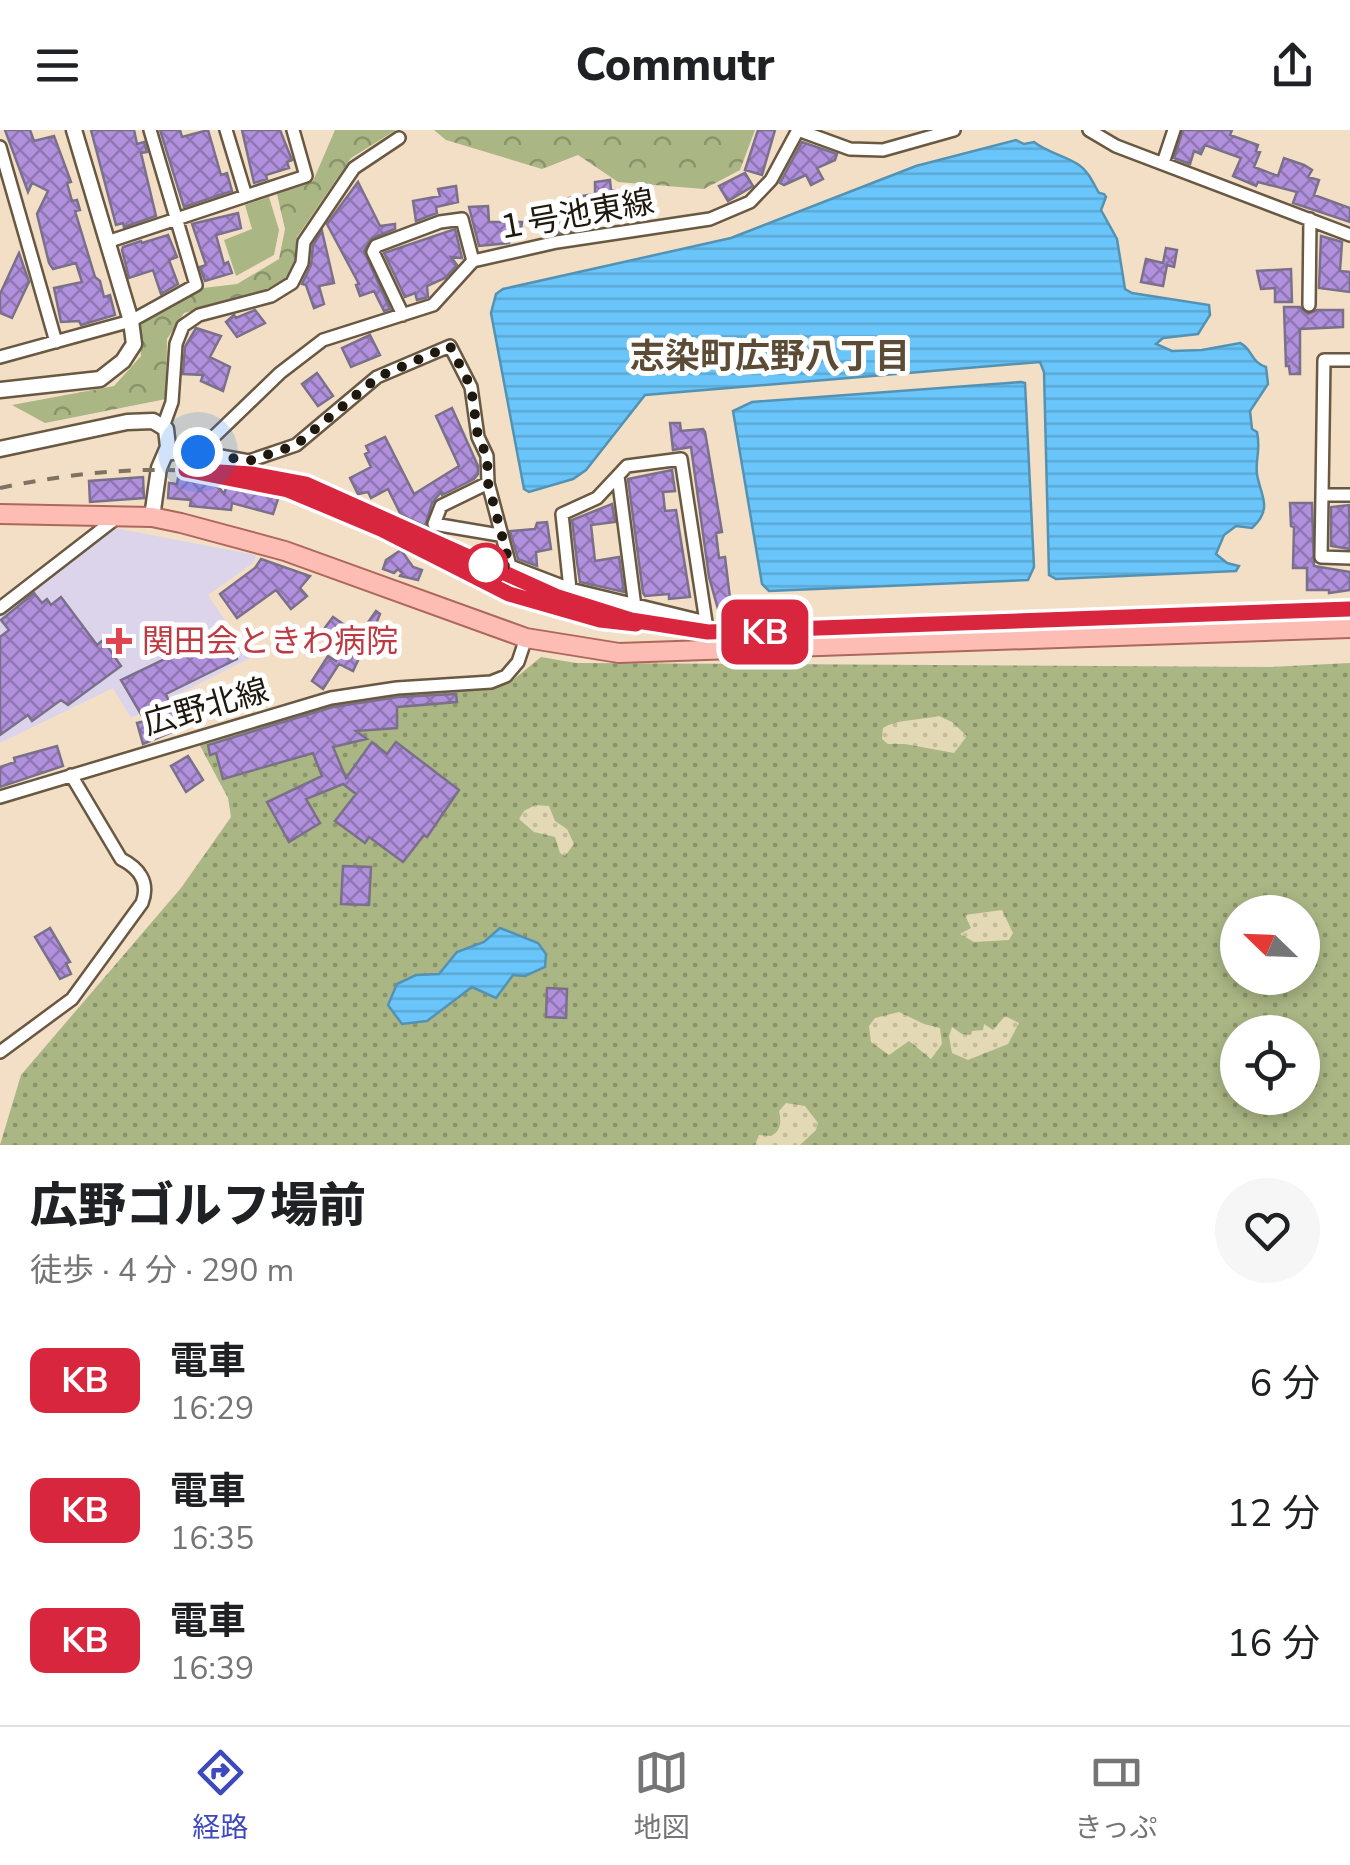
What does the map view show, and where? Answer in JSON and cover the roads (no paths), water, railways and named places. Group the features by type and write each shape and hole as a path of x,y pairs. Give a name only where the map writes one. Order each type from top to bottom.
{"main road":[{"path":"0,514 152,517 286,551 526,638 619,653 1350,628"}],"street":[{"path":"0,390 100,378 122,361 134,344 131,321 74,130"},
{"path":"0,358 131,321 196,285 150,130"},
{"path":"226,130 246,196"},
{"path":"107,242 306,176 293,130"},
{"name":"１号池東線","path":"198,452 280,373 323,340 433,305 474,262 557,242 724,214 750,202 771,180 798,130 850,150 882,150 954,130"},
{"path":"1089,130 1116,146 1350,235"},
{"path":"1163,164 1174,130"},
{"path":"163,427 172,402 176,344 182,326 199,315 271,296 292,283 302,263 304,242 354,168 399,138"},
{"path":"0,147 56,342"},
{"path":"0,184 7,171"},
{"path":"403,316 373,252 376,246 440,222 462,219 474,262"},
{"path":"1309,305 1310,219"},
{"path":"166,454 198,452 249,461 296,445 378,377 450,346 471,387 499,535 510,566 570,589 706,622"},
{"path":"1350,360 1324,360 1321,557 1350,558"},
{"path":"0,449 126,422 153,421 166,429 166,454 159,468 152,517"},
{"path":"570,589 562,514 597,498 627,466 681,460 710,650"},
{"path":"618,476 635,606"},
{"path":"488,483 441,506 434,524 499,535"},
{"path":"1322,495 1350,495"},
{"path":"0,608 119,516"},
{"name":"広野北線","path":"0,797 331,698 397,688 491,682 506,676 518,662 526,638"},
{"path":"0,1052 72,999 146,893 144,880 132,865 120,859 71,775"}],"water":[{"path":"1016,140 1024,144 1034,142 1079,165 1099,193 1104,194 1101,210 1117,239 1125,289 1209,305 1210,315 1198,334 1163,338 1156,344 1172,351 1240,343 1266,367 1268,384 1250,411 1252,429 1258,438 1257,469 1264,508 1252,528 1236,526 1224,535 1216,554 1239,566 1236,571 1056,579 1049,575 1044,372 1040,362 645,395 586,470 573,479 529,492 524,489 491,313 496,294 503,289 731,238 916,166"},
{"path":"1025,383 1034,567 1028,580 769,591 762,584 733,411 752,402"},
{"path":"500,928 538,943 546,954 545,967 525,976 513,975 496,998 472,987 427,1021 402,1024 388,1005 397,984 416,975 439,974 457,952 484,942"}],"railway":[{"path":"186,470 288,490 381,529 509,593 600,620 740,633 1350,609"},
{"path":"0,488 99,473 198,471"},
{"path":"444,546 558,597"}],"train":[{"name":"KB","path":"636,624 600,620 509,594 381,529 288,490 186,470 252,474 306,484 558,597 631,620 672,628 740,633 1350,609"}],"place":[{"name":"関田会ときわ病院","path":"119,641"}],"district":[{"name":"志染町広野八丁目","path":"770,356"}]}
